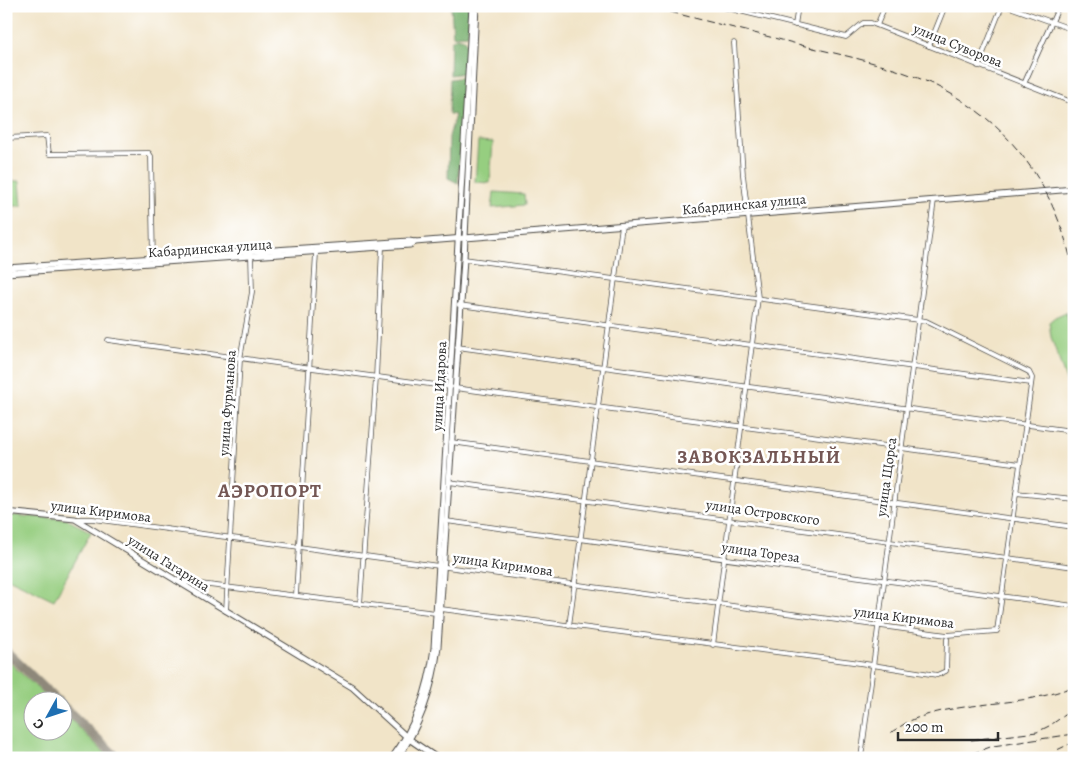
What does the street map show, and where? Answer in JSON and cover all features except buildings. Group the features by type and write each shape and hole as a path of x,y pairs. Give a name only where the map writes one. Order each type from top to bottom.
{"main road":[{"name":"улица Идарова","path":"441,567 449,482 452,387 464,259 461,238 472,6"},
{"name":"улица Идарова","path":"397,758 428,696 438,647 441,567 476,6"},
{"name":"Кабардинская улица","path":"251,255 1074,189"},
{"name":"Кабардинская улица","path":"6,272 316,252 410,245 416,242"},
{"name":"Кабардинская улица","path":"6,268 154,261"},
{"name":"улица Киримова","path":"6,512 76,519"},
{"name":"улица Гагарина","path":"76,519 352,687 408,738 437,758"},
{"name":"улица Идарова","path":"392,758 408,738 428,684 439,611"}],"street":[{"path":"719,6 846,37 863,23 877,25 885,6"},
{"path":"795,25 798,6"},
{"path":"929,46 945,6"},
{"path":"978,66 1002,6"},
{"path":"1007,6 1074,30"},
{"path":"1024,84 1059,6"},
{"name":"улица Суворова","path":"877,25 1074,103"},
{"path":"713,645 758,298 747,215 734,43"},
{"path":"6,138 47,136 49,154 149,153 151,156 154,261"},
{"name":"улица Щорса","path":"861,758 934,200"},
{"path":"569,626 622,225"},
{"path":"360,604 365,557 382,247"},
{"path":"296,595 316,252"},
{"name":"улица Фурманова","path":"226,611 240,359 252,292 251,255"},
{"path":"464,259 928,321 1023,368 1031,375 1031,383 1002,595"},
{"path":"459,305 1031,383"},
{"path":"108,340 376,378 1020,464"},
{"path":"457,347 1073,429"},
{"path":"451,442 1074,527"},
{"name":"улица Островского","path":"449,482 889,540 1074,567"},
{"path":"1016,493 1074,499"},
{"name":"улица Киримова","path":"76,519 93,519 947,635 997,632 1002,595"},
{"name":"улица Тореза","path":"446,521 1074,606"},
{"path":"176,581 360,604 569,626 942,674 946,671 947,639"}],"green space":[{"path":"451,6 469,6 468,35 453,36"},
{"path":"457,37 464,39 466,43 465,69 464,73 450,75 451,41"},
{"path":"464,77 458,183 448,178 449,137 455,115 449,114 450,79"},
{"path":"478,141 493,142 490,183 475,182"},
{"path":"6,149 9,149 10,181 20,181 22,206 9,206 10,234 6,234"},
{"path":"494,192 524,194 525,205 492,208"},
{"path":"1066,312 1074,342 1074,423 1067,383 1051,337 1049,322"},
{"path":"6,515 66,519 91,532 54,600 6,577"},
{"path":"6,659 41,692 22,692 22,742 72,742 72,721 110,758 6,758"}],"taxiway":[{"path":"6,651 49,692"},
{"path":"72,714 118,758"}],"railway":[{"path":"647,6 884,66 941,88 970,106 996,127 1019,151 1038,178 1053,207 1065,240 1074,274"},
{"path":"890,733 912,720 939,712 1017,701 1056,693 1074,686"},
{"path":"971,740 1037,732 1074,709"},
{"path":"960,758 993,746 1074,734"},
{"path":"1057,750 1074,742"}],"district":[{"name":"ЗАВОКЗАЛЬНЫЙ","path":"759,456"},
{"name":"АЭРОПОРТ","path":"270,490"}]}
